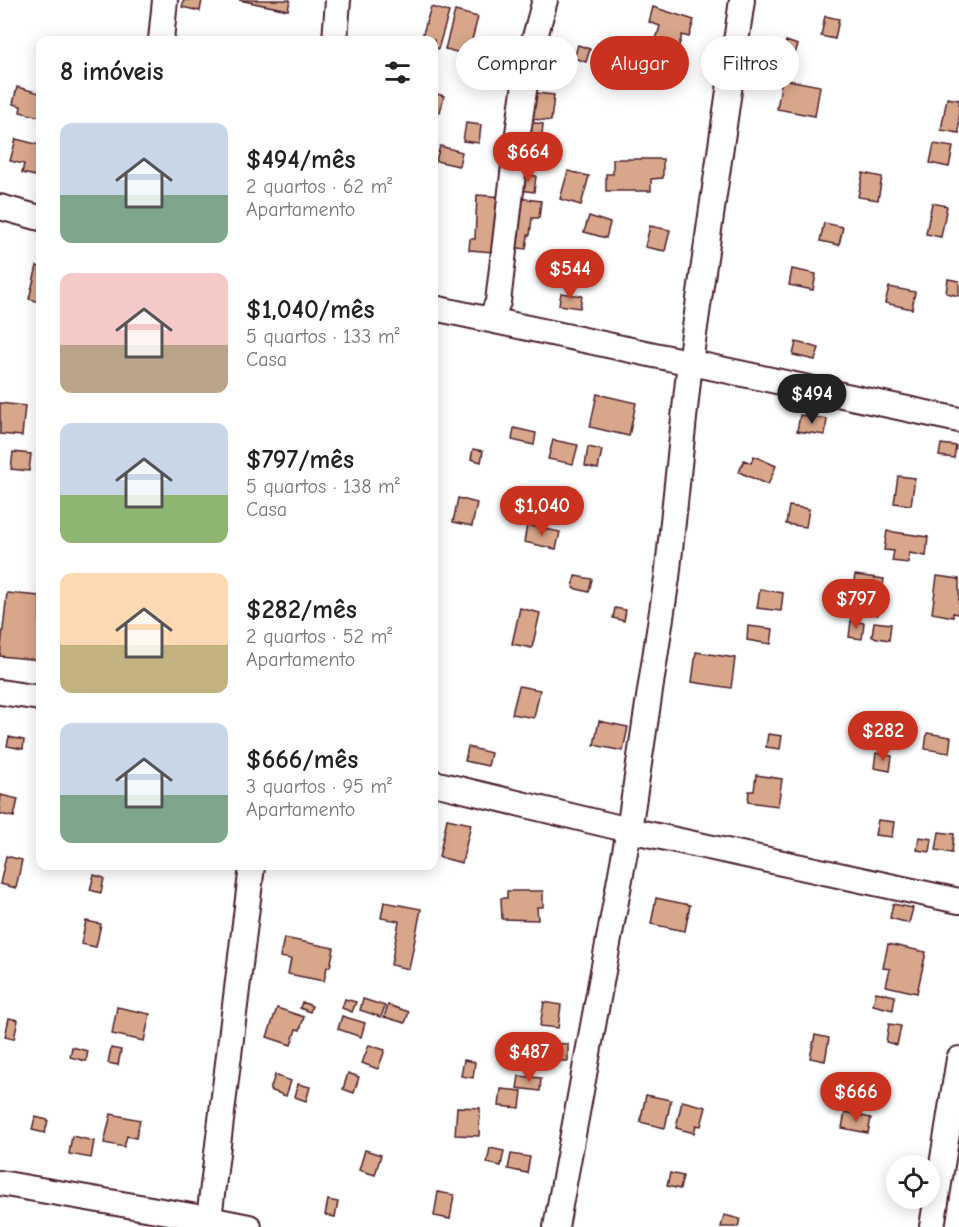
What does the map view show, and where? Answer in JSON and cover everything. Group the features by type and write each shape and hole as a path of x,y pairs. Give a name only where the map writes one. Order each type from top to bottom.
{"street":[{"path":"161,36 165,0"},
{"path":"335,36 338,0"},
{"path":"490,321 498,302 528,63 545,0"},
{"path":"556,1227 629,830 667,578 690,362 742,0"},
{"path":"0,207 36,217"},
{"path":"438,309 959,420"},
{"path":"0,692 36,697"},
{"path":"438,784 629,830 959,901"},
{"path":"209,1223 252,870"},
{"path":"932,1227 959,1059"},
{"path":"0,1183 209,1223 249,1227"}],"building":[{"path":"184,0 202,0 200,11 182,7"},
{"path":"239,0 290,0 288,10"},
{"path":"431,7 449,12 438,49 438,36 422,36"},
{"path":"653,7 694,20 689,37 657,36 660,26 649,22"},
{"path":"455,11 478,17 473,36 456,36 456,52 445,49"},
{"path":"825,16 839,19 835,39 821,36"},
{"path":"578,45 590,49 586,62 578,59"},
{"path":"799,82 820,86 815,116 777,109 780,90 799,90"},
{"path":"17,87 36,92 36,116 20,112 21,106 13,104"},
{"path":"527,92 554,95 551,121 524,118"},
{"path":"438,94 444,96 440,112 438,111"},
{"path":"947,98 959,100 959,133 941,130"},
{"path":"528,122 543,124 541,147 525,146"},
{"path":"466,123 481,125 479,143 463,141"},
{"path":"16,139 36,144 36,176 22,173 24,164 10,161"},
{"path":"934,144 953,147 949,167 930,163"},
{"path":"440,146 462,152 459,166 438,161"},
{"path":"613,159 663,159 663,178 651,179 651,191 606,191 606,174 613,174"},
{"path":"568,171 589,176 581,205 560,199"},
{"path":"863,173 882,177 878,200 858,197"},
{"path":"521,174 536,176 534,192 519,190"},
{"path":"477,195 504,197 494,252 469,250 470,239 475,239"},
{"path":"517,198 541,201 539,218 532,218 526,249 511,247"},
{"path":"932,203 947,206 941,237 926,234"},
{"path":"589,216 610,223 606,238 584,232"},
{"path":"824,223 843,227 839,245 820,241"},
{"path":"650,226 670,230 665,251 645,247"},
{"path":"792,269 816,274 813,290 789,285"},
{"path":"36,270 36,301 29,299"},
{"path":"948,279 959,281 959,296 946,293"},
{"path":"889,287 915,292 912,309 885,303"},
{"path":"561,293 582,296 580,308 559,305"},
{"path":"796,342 819,348 815,360 793,355"},
{"path":"597,394 636,403 629,436 590,427"},
{"path":"0,403 25,406 22,436 0,434"},
{"path":"800,415 827,419 825,435 797,431"},
{"path":"514,428 536,433 534,445 512,440"},
{"path":"553,440 578,445 573,464 548,459"},
{"path":"941,444 956,446 954,458 939,456"},
{"path":"588,447 602,450 598,469 585,466"},
{"path":"473,449 483,451 481,462 471,459"},
{"path":"13,452 31,454 29,471 11,469"},
{"path":"754,456 776,466 768,485 739,472 744,460 751,463"},
{"path":"898,476 915,478 911,505 894,503"},
{"path":"458,498 477,503 472,526 453,522"},
{"path":"789,506 809,509 806,527 786,524"},
{"path":"527,525 560,532 556,549 524,542"},
{"path":"887,531 928,537 926,556 909,553 908,563 892,561 894,551 884,550"},
{"path":"855,575 884,579 878,615 849,610"},
{"path":"575,576 592,579 589,592 573,588"},
{"path":"937,576 959,579 959,614 953,613 953,617 932,613"},
{"path":"760,589 783,593 781,611 757,608"},
{"path":"7,593 36,596 36,660 0,656"},
{"path":"520,608 540,613 532,648 512,644"},
{"path":"615,608 626,610 624,621 613,618"},
{"path":"851,621 864,623 862,639 849,637"},
{"path":"874,622 891,624 889,640 872,637"},
{"path":"748,626 773,629 771,644 747,640"},
{"path":"696,652 735,658 731,688 692,682"},
{"path":"519,686 540,690 534,718 512,714"},
{"path":"599,721 628,727 623,751 594,745"},
{"path":"927,733 951,737 949,753 925,749"},
{"path":"768,734 782,736 780,749 766,747"},
{"path":"9,737 24,740 23,749 7,746"},
{"path":"468,747 491,753 488,766 465,761"},
{"path":"876,753 892,756 890,771 874,768"},
{"path":"756,775 782,779 778,806 748,802 749,791 754,791"},
{"path":"1,795 18,799 14,817 0,814"},
{"path":"447,819 471,824 462,863 439,857"},
{"path":"878,820 894,822 892,837 875,835"},
{"path":"939,832 954,834 952,853 936,850"},
{"path":"919,837 932,839 930,852 917,850"},
{"path":"6,856 22,860 16,888 0,884"},
{"path":"94,875 104,878 101,893 90,890"},
{"path":"507,891 543,891 543,907 537,907 538,920 502,919 501,898 507,898"},
{"path":"656,898 690,905 685,931 651,924"},
{"path":"384,902 421,909 409,969 391,965 399,921 381,918"},
{"path":"893,904 913,908 909,923 890,918"},
{"path":"86,921 101,924 96,947 81,944"},
{"path":"284,938 334,948 324,981 288,974 291,959 280,957"},
{"path":"888,944 926,952 917,993 886,986 890,969 883,968"},
{"path":"876,992 895,996 893,1010 873,1005"},
{"path":"345,999 356,1002 352,1012 342,1008"},
{"path":"363,999 385,1006 381,1017 360,1010"},
{"path":"302,1002 312,1006 310,1012 300,1008"},
{"path":"544,1002 561,1005 558,1028 540,1026"},
{"path":"388,1005 409,1012 405,1023 384,1017"},
{"path":"117,1007 150,1014 144,1041 112,1034"},
{"path":"277,1008 304,1017 300,1030 296,1029 291,1045 267,1037"},
{"path":"342,1016 365,1023 361,1037 338,1029"},
{"path":"9,1018 18,1020 14,1039 5,1037"},
{"path":"889,1024 901,1026 897,1045 886,1042"},
{"path":"815,1035 829,1038 825,1061 810,1058"},
{"path":"531,1042 568,1044 568,1061 530,1060"},
{"path":"369,1045 385,1050 378,1069 362,1063"},
{"path":"72,1047 88,1051 86,1061 70,1057"},
{"path":"111,1048 121,1050 118,1065 108,1063"},
{"path":"464,1060 475,1062 473,1078 461,1076"},
{"path":"348,1073 359,1077 354,1093 343,1089"},
{"path":"275,1075 291,1081 286,1096 270,1090"},
{"path":"519,1076 541,1078 540,1091 517,1088"},
{"path":"298,1084 310,1087 306,1101 295,1097"},
{"path":"501,1089 522,1091 520,1108 499,1106"},
{"path":"646,1095 671,1100 665,1128 640,1122"},
{"path":"682,1101 706,1107 701,1126 696,1125 694,1133 676,1128"},
{"path":"457,1107 480,1108 479,1136 455,1135"},
{"path":"845,1112 871,1118 868,1133 842,1128"},
{"path":"111,1114 140,1120 136,1138 127,1136 124,1147 104,1143"},
{"path":"35,1117 48,1120 45,1133 32,1130"},
{"path":"72,1136 94,1141 91,1158 69,1154"},
{"path":"490,1148 504,1151 501,1166 487,1163"},
{"path":"365,1150 381,1155 375,1175 359,1170"},
{"path":"511,1154 530,1157 527,1173 508,1169"},
{"path":"670,1173 683,1176 680,1189 667,1186"},
{"path":"438,1192 454,1195 450,1219 434,1216"},
{"path":"328,1200 338,1202 335,1217 325,1215"},
{"path":"724,1215 740,1219 738,1227 721,1227"}]}
